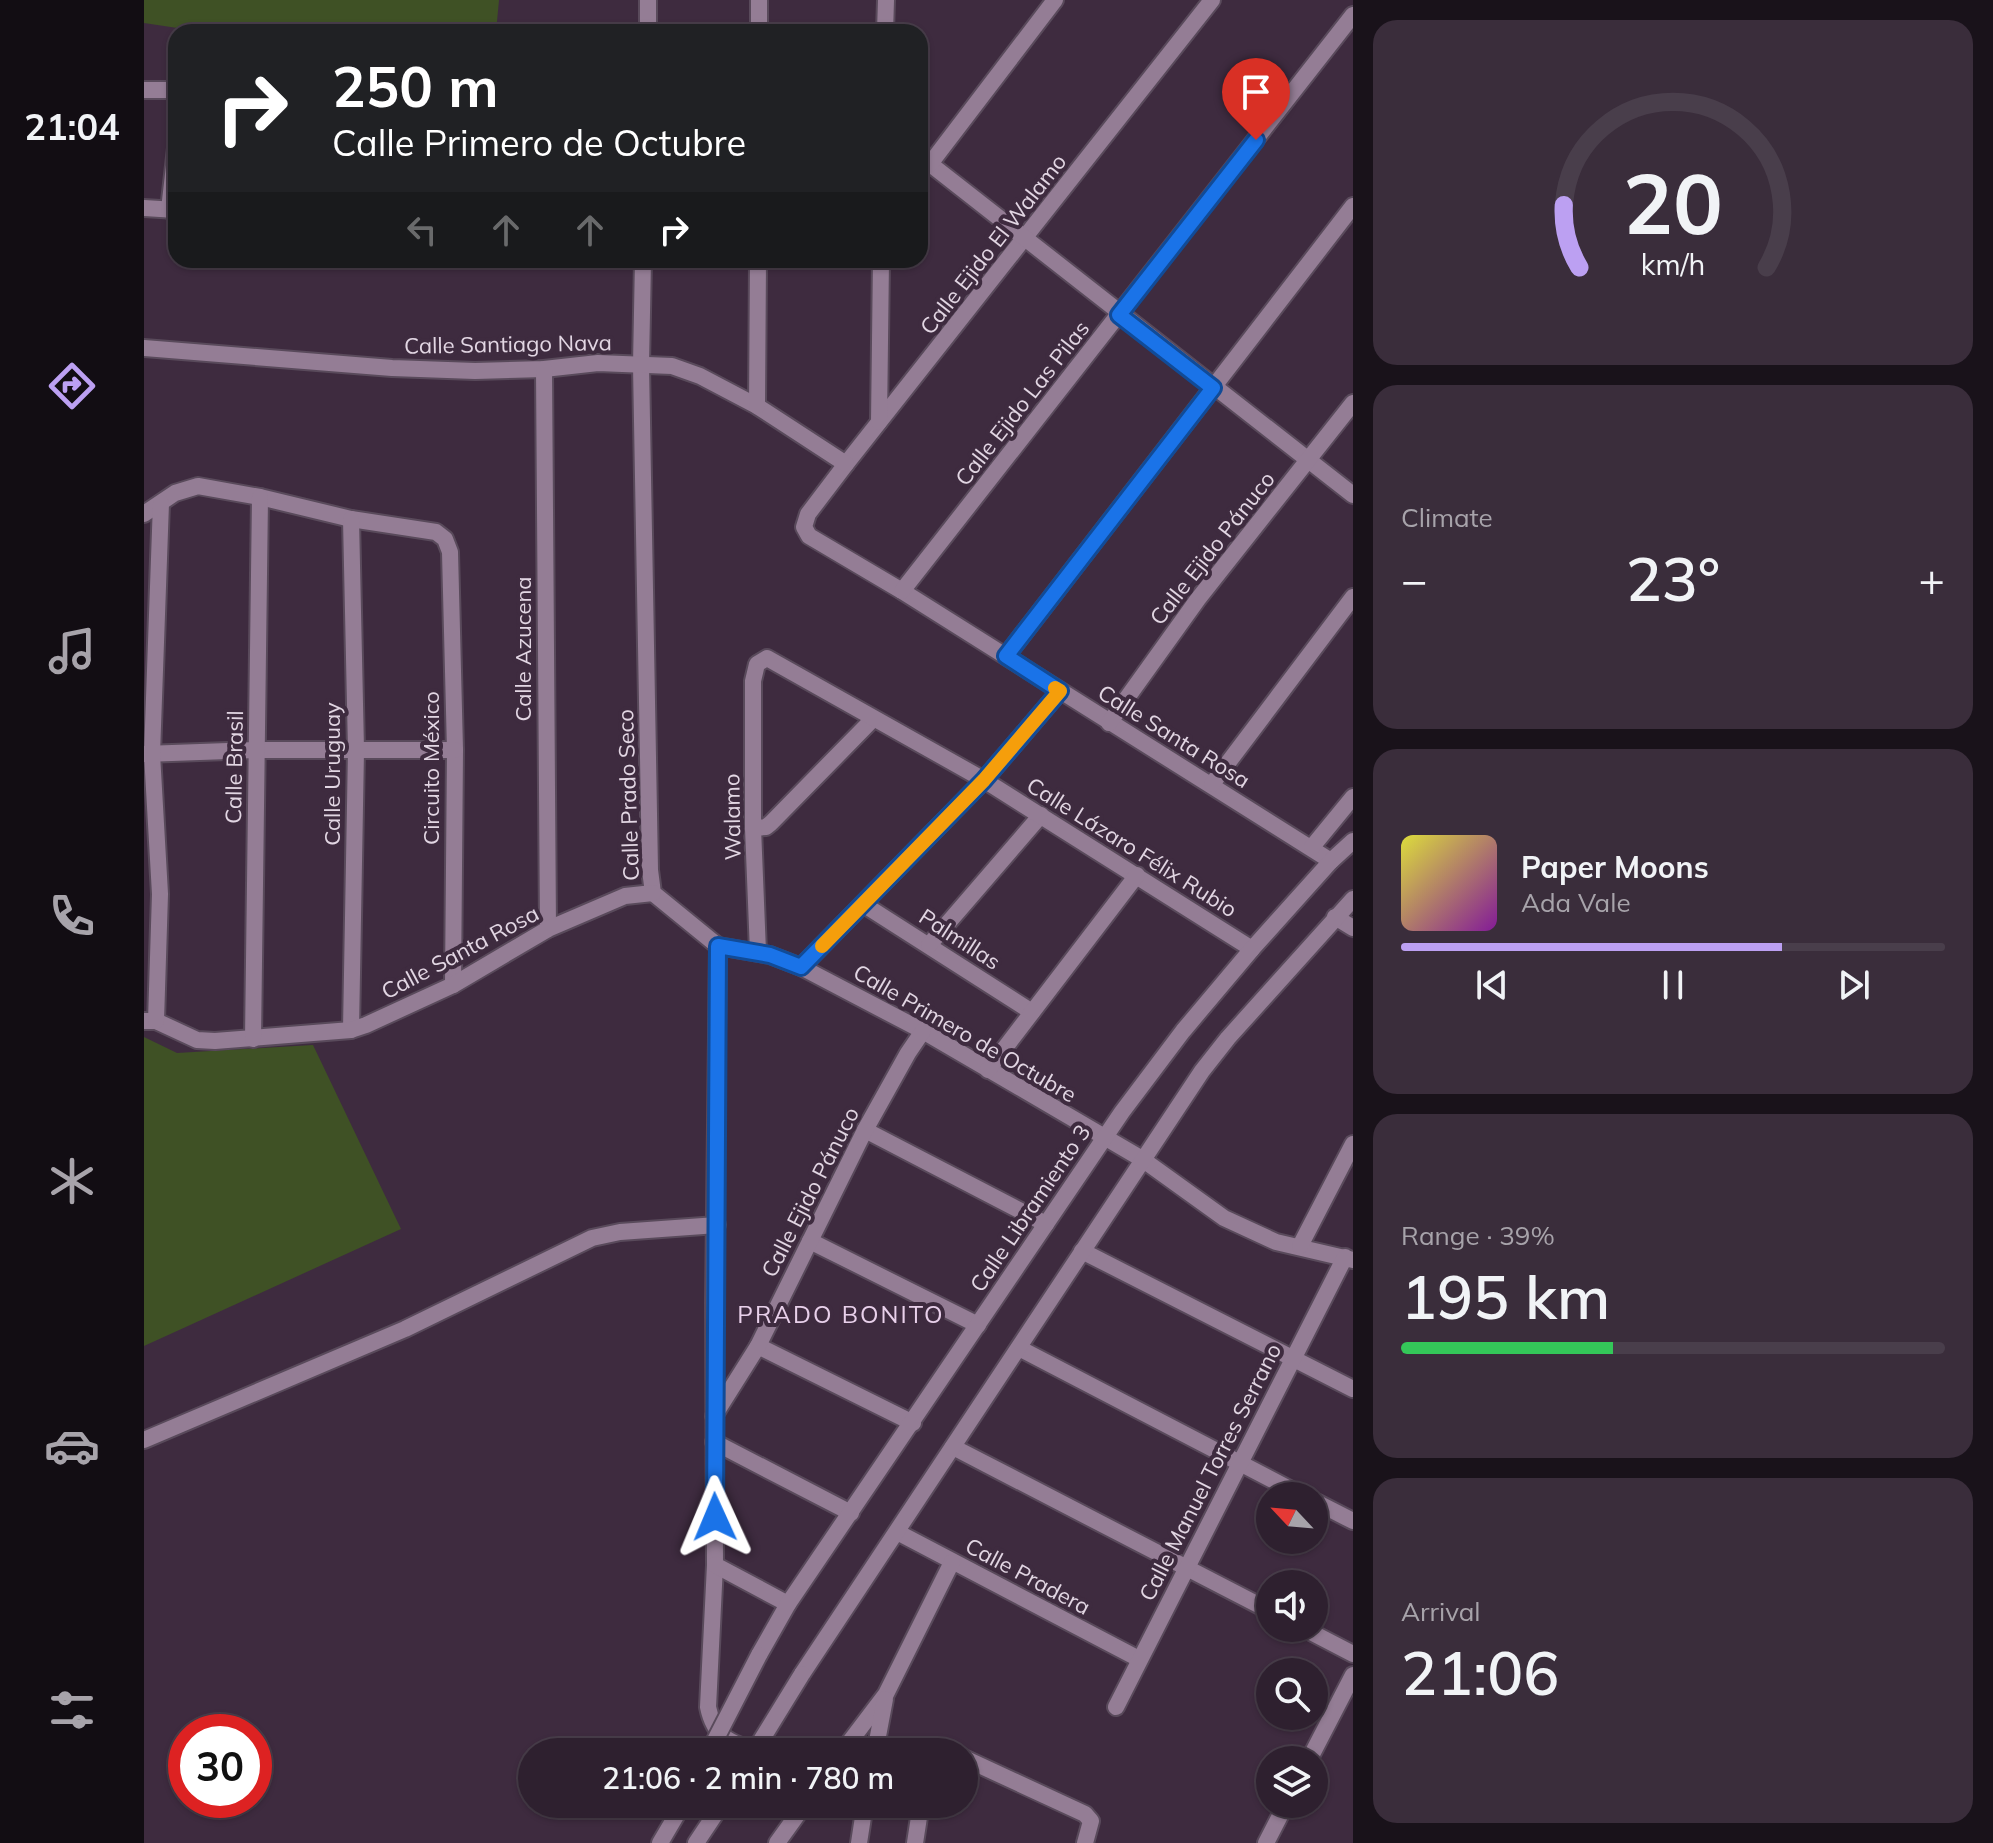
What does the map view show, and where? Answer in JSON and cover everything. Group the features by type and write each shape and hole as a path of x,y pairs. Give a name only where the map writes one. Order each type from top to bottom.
{"street":[{"path":"648,0 648,24"},
{"path":"759,0 759,24"},
{"path":"885,24 886,0"},
{"path":"928,156 1055,0"},
{"name":"Calle Ejido El Walamo","path":"808,514 1212,0"},
{"name":"Calle Ejido Las Pilas","path":"902,591 1353,15"},
{"path":"144,90 168,90"},
{"path":"928,162 1027,238 1119,315 1353,495"},
{"path":"1006,656 1353,206"},
{"path":"144,208 168,210"},
{"name":"Calle Prado Seco","path":"643,268 641,365 653,893 718,946"},
{"path":"757,406 758,268"},
{"path":"879,422 881,268"},
{"name":"Calle Santiago Nava","path":"145,349 392,368 475,371 544,369 598,363 672,366 700,376 757,406 846,464"},
{"name":"Calle Azucena","path":"544,369 548,929"},
{"name":"Calle Ejido Pánuco","path":"1109,723 1198,599 1353,403"},
{"path":"144,514 175,493 198,486 351,519"},
{"name":"Calle Brasil","path":"253,1039 260,497"},
{"path":"150,1021 160,894 148,754 161,503"},
{"name":"Calle Santa Rosa","path":"808,514 804,527 809,536 1212,784 1331,861"},
{"name":"Circuito México","path":"351,519 436,532 445,539 450,552 455,750 453,985"},
{"name":"Calle Uruguay","path":"351,519 356,750 351,1030"},
{"path":"1212,784 1353,597"},
{"name":"Walamo","path":"758,952 753,828 753,681 757,664 767,658 779,664"},
{"name":"Calle Lázaro Félix Rubio","path":"779,664 984,780 1252,949"},
{"path":"801,967 984,780 1060,691"},
{"path":"753,828 766,827 771,823 873,719"},
{"path":"148,754 256,750 455,750"},
{"path":"1312,847 1353,797"},
{"path":"929,945 1041,815"},
{"name":"Calle Libramiento 3","path":"716,1738 788,1604 1103,1138 1183,1031 1252,949 1331,861 1353,841"},
{"path":"988,1070 1137,875"},
{"name":"Calle Santa Rosa","path":"150,1021 197,1040 253,1039 351,1030 383,1019 453,985 548,929 625,896 653,893"},
{"path":"764,1738 802,1674 1202,1071 1353,899"},
{"name":"Palmillas","path":"863,904 1032,1012"},
{"path":"1335,917 1353,928"},
{"path":"718,946 715,1565 708,1707 711,1722 725,1738"},
{"name":"Calle Primero de Octubre","path":"718,946 758,952 801,967 923,1031 1142,1159 1224,1218 1276,1242 1349,1258"},
{"name":"Calle Ejido Pánuco","path":"714,1416 758,1346 865,1130 923,1031"},
{"path":"865,1130 1046,1224"},
{"path":"1300,1246 1353,1144"},
{"path":"144,1440 405,1329 592,1238 620,1232 717,1225"},
{"path":"810,1241 978,1325"},
{"path":"1082,1251 1353,1389"},
{"name":"Calle Manuel Torres Serrano","path":"1116,1707 1238,1463 1349,1258"},
{"path":"758,1346 913,1423"},
{"path":"1019,1348 1275,1482"},
{"path":"714,1442 851,1513"},
{"path":"953,1447 1256,1604"},
{"path":"1328,1508 1353,1521"},
{"name":"Calle Pradera","path":"897,1532 1139,1659"},
{"path":"853,1738 886,1694 952,1562"},
{"path":"715,1565 788,1604"},
{"path":"1328,1641 1353,1654"},
{"path":"1316,1746 1353,1675"},
{"path":"878,1738 886,1694"},
{"path":"978,1764 1085,1814 1091,1821 1085,1843"},
{"path":"660,1843 675,1818"},
{"path":"696,1843 713,1818"},
{"path":"777,1843 795,1818"},
{"path":"859,1843 862,1818"},
{"path":"915,1843 919,1818"},
{"path":"1266,1843 1279,1818"}],"green space":[{"path":"144,0 499,0 497,24 168,24 168,27 144,23"},
{"path":"144,1037 177,1053 313,1045 401,1229 144,1346"}],"slow traffic":[{"path":"822,946 984,780 1060,691 1055,688"}],"district":[{"name":"PRADO BONITO","path":"841,1314"}],"route":[{"path":"715,1517 718,946 770,955 801,967 984,780 1060,691 1006,656 1213,388 1119,315 1256,140"}]}
